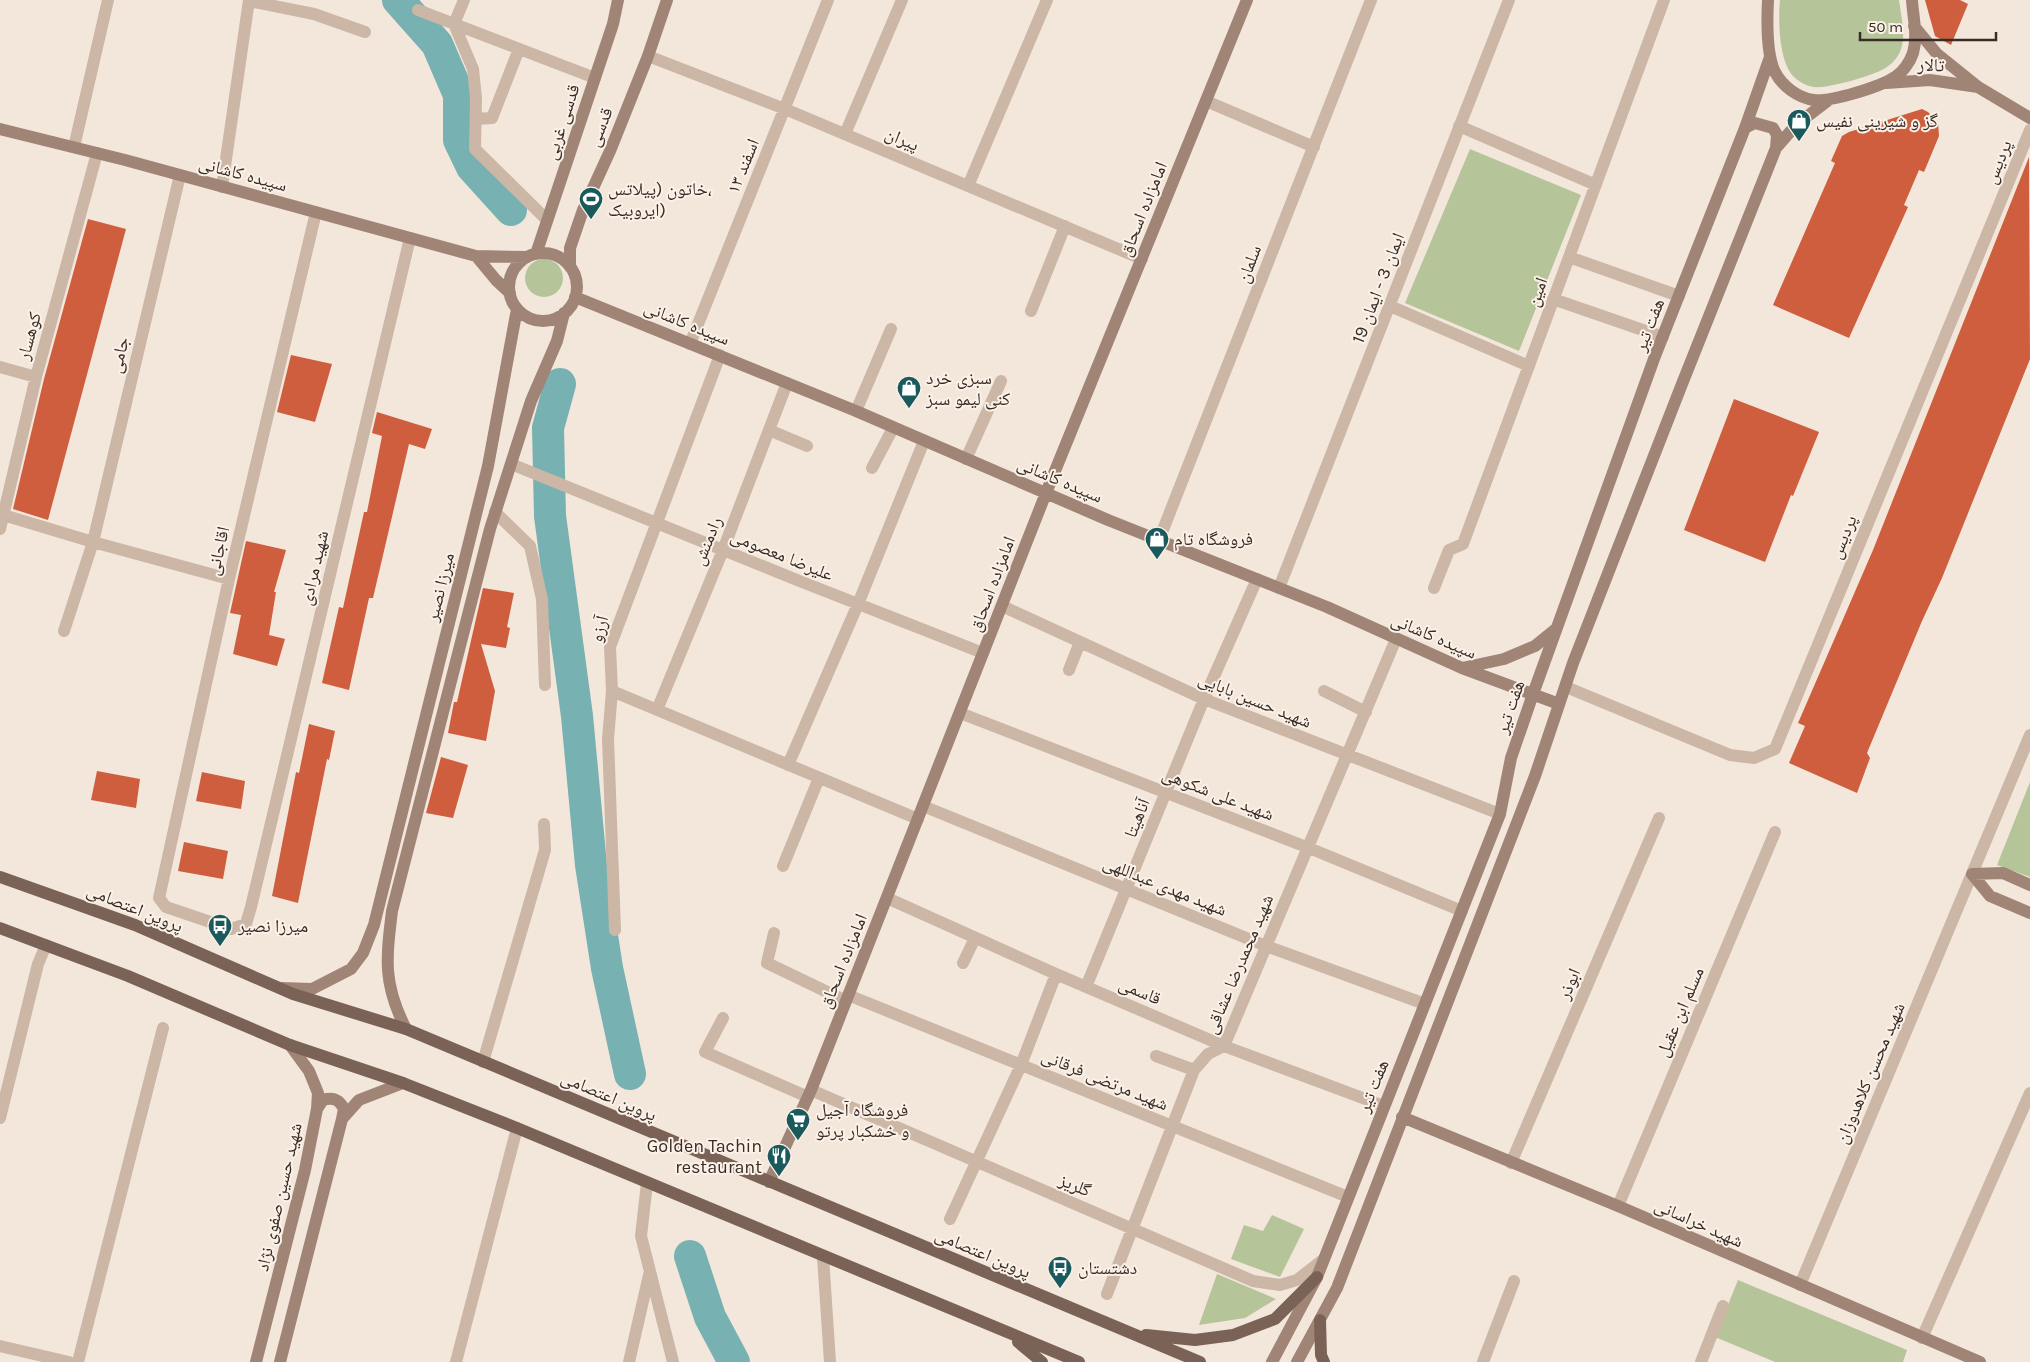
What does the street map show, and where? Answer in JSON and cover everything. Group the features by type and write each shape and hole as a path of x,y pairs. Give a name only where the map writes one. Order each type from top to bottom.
{"main road":[{"name":"پروین اعتصامی","path":"0,877 135,925 281,988 406,1029 1200,1362"},
{"path":"0,928 128,976 290,1045 403,1083 518,1128 823,1257 1079,1362"},
{"path":"1130,1334 1195,1340 1233,1335 1276,1319 1317,1277"},
{"path":"1320,1320 1321,1355 1324,1362"},
{"path":"1008,1334 1042,1362"}],"street":[{"path":"74,147 108,0"},
{"path":"222,187 249,0 314,14 365,32"},
{"path":"464,0 454,24 473,69 476,98 475,149 547,220"},
{"name":"قدسی غربی","path":"531,256 547,220 613,24 618,0"},
{"name":"قدسی","path":"570,267 570,248 583,210 610,151 648,56 667,0"},
{"name":"اسفند ۱۳","path":"690,344 828,0"},
{"path":"845,134 902,0"},
{"path":"968,186 1047,0"},
{"name":"امامزاده اسحاق","path":"769,1182 809,1094 1046,493 1247,0"},
{"name":"سلمان","path":"1159,540 1371,0"},
{"name":"ایمان 3 - ایمان 19","path":"1280,588 1509,0"},
{"name":"امین","path":"1434,588 1449,550 1463,544 1664,0"},
{"path":"1767,0 1770,57 1775,72 1785,86 1798,95 1814,100 1830,99 1883,83 1896,77 1906,67 1916,40 1912,0"},
{"path":"418,10 595,78"},
{"name":"تالار","path":"1914,26 1937,54 1978,87 2030,118"},
{"path":"476,118 492,118 519,48"},
{"name":"پیران","path":"648,56 785,109 1142,259"},
{"name":"هفت تیر","path":"1272,1362 1317,1277 1500,814 1511,758 1556,629 1663,337 1746,128 1770,57"},
{"name":"تالار","path":"1883,83 1930,80 1978,87"},
{"path":"1776,148 1796,125 1830,99"},
{"path":"1206,101 1314,147"},
{"path":"1298,1362 1337,1288 1535,776 1559,704 1682,384 1776,148 1777,135 1773,128 1755,124 1746,128"},
{"path":"1459,126 1596,184"},
{"name":"سپیده کاشانی","path":"0,129 180,175 476,256 531,256"},
{"name":"پردیس","path":"1566,687 1730,755 1754,758 1775,749 2030,130"},
{"name":"کوهسار","path":"0,529 2,514 36,377 97,153"},
{"name":"جامی","path":"64,631 93,542 180,175"},
{"name":"اقاجانی","path":"159,898 229,579 316,212"},
{"path":"1031,311 1065,226"},
{"name":"شهید مرادی","path":"159,898 166,907 232,929 246,924 410,238"},
{"path":"476,256 496,280 510,293 517,309 527,317 540,321 553,320 564,313 575,297 575,276 570,267 555,255 531,256 515,268 511,276 510,293"},
{"path":"1569,257 1679,296"},
{"name":"سپیده کاشانی","path":"575,297 856,411 1159,540 1327,607 1462,668 1559,704"},
{"path":"1554,299 1663,337"},
{"path":"1390,306 1529,366"},
{"name":"میرزا نصیر","path":"281,988 312,989 351,969 363,953 374,925 487,472 517,309"},
{"name":"میرزا نصیر","path":"406,1029 394,1007 389,989 388,947 395,901 495,512 531,401 557,341 564,313"},
{"path":"856,411 891,329"},
{"name":"آرزو","path":"615,930 608,739 612,691 610,647 720,355"},
{"path":"0,366 36,377"},
{"path":"966,459 1001,381"},
{"name":"رادمنش","path":"657,710 723,550 787,383"},
{"path":"872,468 893,428"},
{"path":"769,430 807,446"},
{"path":"788,765 858,604 924,441"},
{"name":"علیرضا معصومی","path":"511,464 983,653"},
{"path":"487,472 507,478"},
{"path":"495,512 530,546 542,599 545,685"},
{"path":"2,514 93,542 229,579"},
{"name":"آناهیتا","path":"1086,987 1204,699 1257,579"},
{"name":"شهید حسین بابایی","path":"1002,606 1204,699 1500,814"},
{"path":"1462,668 1504,659 1535,646 1556,629"},
{"name":"شهید محمدرضا عشاقی","path":"1107,1294 1194,1070 1208,1054 1224,1046 1396,639"},
{"path":"1069,670 1080,642"},
{"path":"612,691 918,819"},
{"path":"1324,691 1366,712"},
{"name":"شهید علی شکوهی","path":"960,713 1309,848 1462,911"},
{"name":"شهید محسن کلاهدوزان","path":"1800,1285 2030,735"},
{"path":"783,866 819,778"},
{"name":"شهید مهدی عبداللهی","path":"923,806 1266,946 1425,1004"},
{"name":"ابوذر","path":"1511,1163 1659,818"},
{"path":"482,1062 545,850 544,824"},
{"name":"مسلم ابن عقیل","path":"1618,1206 1774,832"},
{"path":"1972,874 2003,874 2030,885"},
{"path":"1972,874 1990,896 2030,913"},
{"name":"قاسمی","path":"887,898 1056,974 1224,1046 1384,1106"},
{"path":"374,925 376,932 382,935 387,933 390,928"},
{"name":"شهید مرتضی فرقانی","path":"774,933 766,962 847,998 1021,1065 1348,1196"},
{"path":"963,964 975,938"},
{"path":"0,1118 38,964 46,944"},
{"path":"950,1219 1021,1065 1056,974"},
{"name":"گلریز","path":"723,1018 705,1052 977,1163 1253,1281 1280,1285 1296,1280 1324,1259"},
{"path":"78,1362 164,1028"},
{"name":"شهید حسین صفوی نژاد","path":"256,1362 305,1170 317,1108 318,1093 309,1071 290,1045"},
{"path":"1156,1056 1194,1070"},
{"path":"342,1119 359,1100 403,1083"},
{"path":"1922,1338 2030,1093"},
{"path":"280,1362 344,1109 338,1100 333,1098 323,1100 317,1108"},
{"name":"شهید خراسانی","path":"1402,1118 1618,1206 1980,1362"},
{"path":"456,1362 518,1128"},
{"path":"647,1183 641,1236 673,1362"},
{"path":"823,1257 830,1362"},
{"path":"1324,1259 1326,1269 1331,1275 1343,1272"},
{"path":"629,1362 650,1273"},
{"path":"1483,1362 1514,1281"},
{"path":"1701,1362 1723,1306"},
{"path":"0,1346 69,1362"}],"green space":[{"path":"1780,0 1899,0 1903,31 1900,52 1889,65 1873,74 1829,86 1814,87 1806,85 1794,77 1785,62 1782,52 1779,18"},
{"path":"1470,149 1581,195 1519,351 1405,303"},
{"path":"544,259 558,264 563,278 558,292 544,297 530,292 525,278 530,264"},
{"path":"2030,782 2030,877 1997,865"},
{"path":"1272,1215 1304,1229 1280,1277 1231,1259 1244,1225 1263,1231"},
{"path":"1217,1274 1276,1299 1245,1318 1199,1325"},
{"path":"1738,1280 1907,1350 1903,1362 1775,1362 1715,1337"}],"building":[{"path":"1925,0 1960,0 1968,4 1951,45 1935,36"},
{"path":"1922,109 1938,122 1939,136 1924,172 1919,170 1904,205 1908,207 1849,338 1773,305 1835,163 1831,161 1842,136 1849,132"},
{"path":"2029,157 2030,359 1942,578 1867,753 1870,758 1857,793 1789,763 1805,726 1798,723 1873,550"},
{"path":"88,219 126,229 48,520 13,509 44,379"},
{"path":"291,355 332,364 315,422 277,412"},
{"path":"1734,399 1819,432 1793,496 1791,495 1765,562 1684,530"},
{"path":"377,412 432,429 425,449 409,444 373,598 369,598 349,690 322,683 339,607 343,608 364,512 367,512 382,436 372,433"},
{"path":"246,541 286,550 274,592 276,592 269,635 285,639 277,666 233,654 241,615 230,613"},
{"path":"483,588 514,593 507,627 510,628 506,648 481,644 495,691 486,741 448,733"},
{"path":"309,724 335,731 329,760 327,759 298,903 272,896 296,772 299,773"},
{"path":"441,757 468,765 453,818 426,813"},
{"path":"97,771 140,779 136,808 91,800"},
{"path":"202,772 245,781 241,809 196,801"},
{"path":"184,842 228,851 223,879 178,871"}],"waterway":[{"path":"398,0 437,44 459,95 459,140 472,167 511,210"},
{"path":"560,384 548,428 550,516 577,716 591,865 607,968 630,1074"},
{"path":"690,1256 710,1317 734,1362"}],"place":[{"name":"گز و شیرینی نفیس","path":"1799,142"},
{"name":"خاتون (پیلاتس، ایروبیک)","path":"591,220"},
{"name":"سبزی خرد کنی لیمو سبز","path":"909,409"},
{"name":"فروشگاه تام","path":"1157,560"},
{"name":"میرزا نصیر","path":"220,947"},
{"name":"فروشگاه آجیل و خشکبار پرتو","path":"798,1141"},
{"name":"Golden Tachin restaurant","path":"779,1177"},
{"name":"دشتستان","path":"1060,1289"}]}
